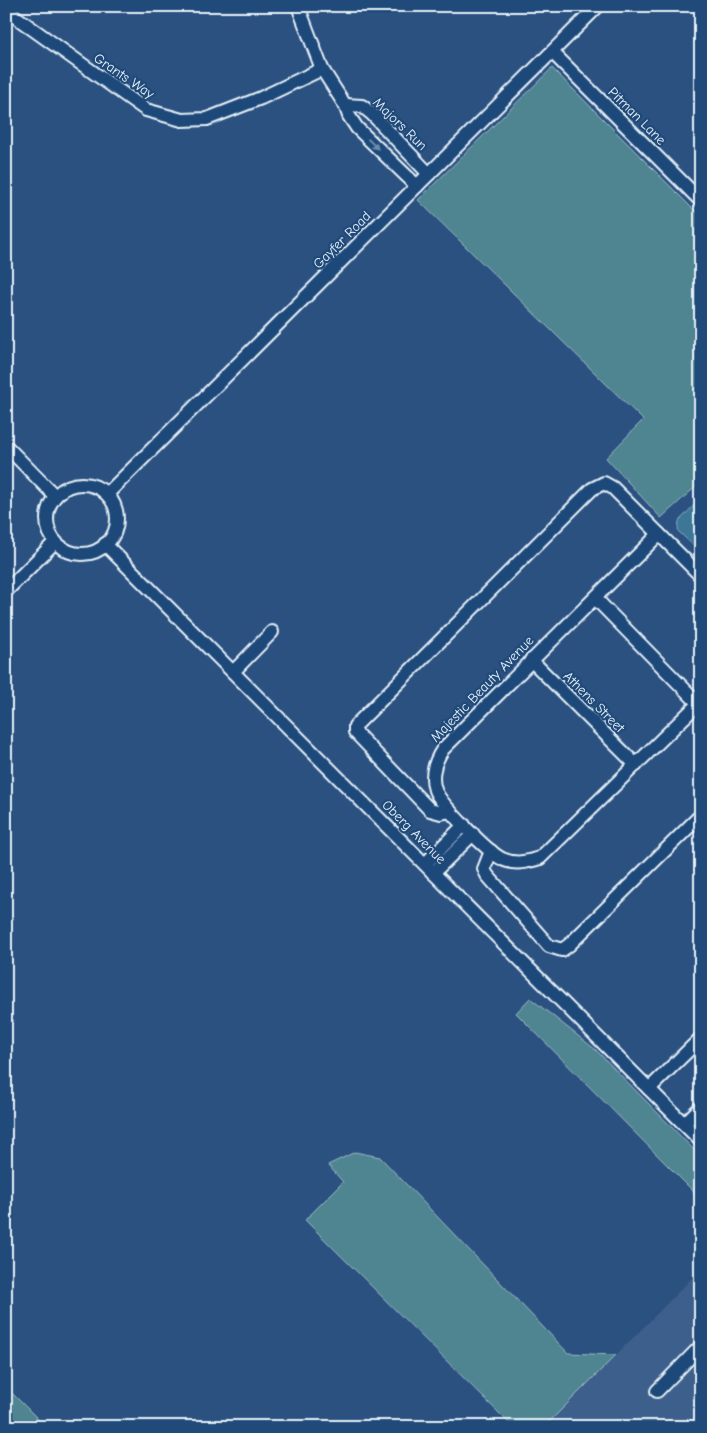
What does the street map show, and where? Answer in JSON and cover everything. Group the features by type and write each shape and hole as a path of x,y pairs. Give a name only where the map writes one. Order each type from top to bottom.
{"street":[{"path":"298,6 322,69 357,128 417,186"},
{"name":"Gayfer Road","path":"107,494 598,6"},
{"name":"Grants Way","path":"6,10 146,110 182,120 207,119 261,98 322,69"},
{"name":"Pitman Lane","path":"552,52 701,201"},
{"name":"Majors Run","path":"345,105 362,106 372,114 429,174"},
{"path":"6,446 55,496"},
{"path":"81,484 98,488 107,494 112,502 117,520 115,529 105,544 89,553 80,554 71,552 55,542 47,524 50,504 55,496 64,489 81,484"},
{"path":"450,810 441,813 430,810 355,732 355,726 592,489 604,484 613,488 701,576"},
{"name":"Majestic Beauty Avenue","path":"659,534 443,749 437,758 433,780 434,786 436,792 450,810 491,851 502,859 516,863 540,858 700,702"},
{"path":"6,591 55,542"},
{"name":"Oberg Avenue","path":"105,544 701,1141"},
{"path":"595,598 700,702"},
{"path":"233,672 272,632"},
{"name":"Athens Street","path":"531,660 636,765"},
{"path":"491,851 484,869 488,875 549,946 562,950 701,815"},
{"path":"429,868 468,829"},
{"path":"649,1089 701,1038"},
{"path":"684,1124 701,1107"},
{"path":"656,1391 701,1346"}],"shaded area":[{"path":"701,498 701,553 678,531 679,521"},
{"path":"701,1269 701,1427 544,1427 616,1355"}],"green space":[{"path":"552,68 701,217 701,482 661,518 606,458 643,420 418,200"},
{"path":"530,998 596,1050 701,1157 701,1207 693,1191 516,1013"},
{"path":"355,1152 380,1157 568,1353 616,1355 544,1427 513,1427 305,1220 343,1182 328,1165"},
{"path":"6,1387 46,1427 6,1427"}]}
